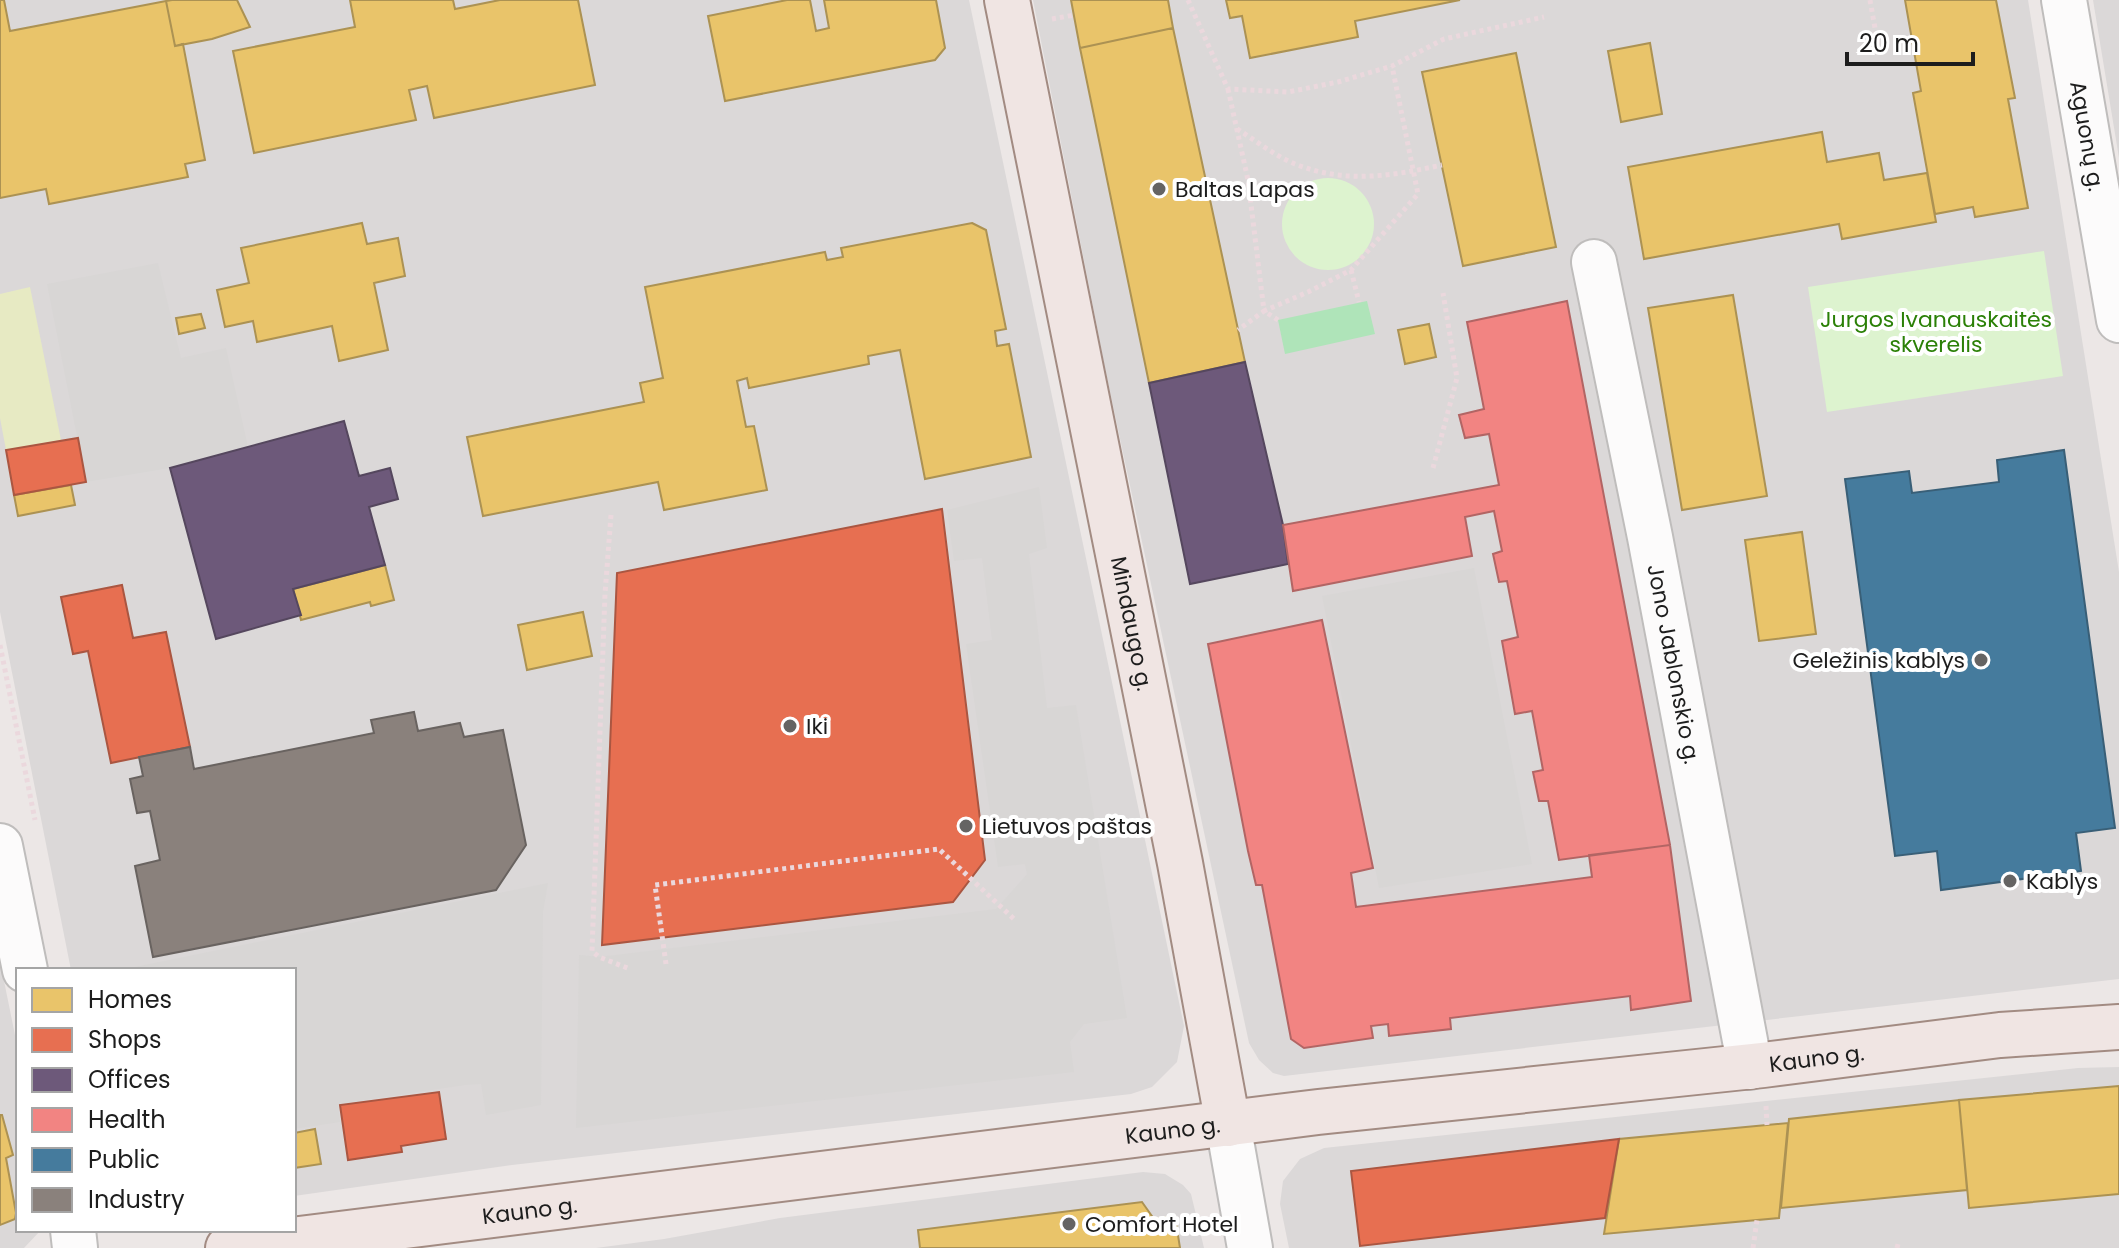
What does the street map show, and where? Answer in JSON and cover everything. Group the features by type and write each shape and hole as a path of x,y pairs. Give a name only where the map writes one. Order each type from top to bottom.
{"main road":[{"name":"Mindaugo g.","path":"1007,0 1180,863 1228,1124"},
{"name":"Kauno g.","path":"228,1248 1318,1112 1750,1067 2000,1035 2119,1027"}],"street":[{"name":"Aguonų g.","path":"2064,0 2119,320"},
{"name":"Jono Jablonskio g.","path":"1594,262 1650,537 1750,1067"},
{"path":"19,838 25,968"},
{"name":"Mindaugo g.","path":"1228,1124 1250,1248"}],"path":[{"path":"1188,0 1228,89 1248,180 1264,311"},
{"path":"1870,0 1878,45"},
{"path":"1228,89 1288,92 1338,82 1392,66 1444,39 1544,17"},
{"path":"1238,330 1264,311 1351,270 1418,194 1392,66"},
{"path":"1236,128 1294,164 1346,177 1382,177 1442,165"},
{"path":"1351,270 1359,302"},
{"path":"1433,468 1457,378 1443,293"},
{"path":"1264,311 1278,320"},
{"path":"611,515 605,594 592,951 599,957 630,969"},
{"path":"0,645 19,838"},
{"path":"666,964 655,885 939,849 1014,919"},
{"path":"1753,1248 1757,1220"}],"shaded area":[{"path":"0,0 969,0 1184,1026 1177,1062 1152,1087 1131,1094 512,1165 296,1196 296,968 71,968 0,612"},
{"path":"1033,0 2028,0 2119,572 2119,979 1284,1076 1273,1073 1259,1060 1249,1043 1106,373"},
{"path":"2093,0 2119,0 2119,158"},
{"path":"158,263 181,358 226,348 248,447 170,468 86,482 47,284"},
{"path":"1039,487 1047,548 1029,554 1047,708 1076,705 1127,1018 1084,1024 1070,1042 1074,1072 576,1128 579,955 599,957 996,909 1027,874 1025,864 998,867 966,644 992,640 982,558 954,561 947,510"},
{"path":"1474,568 1532,864 1379,888 1322,596"},
{"path":"548,883 543,912 541,1105 486,1115 481,1084 465,1085 338,1104 340,1122 296,1129 296,968 130,968"},
{"path":"0,961 16,1040 16,1232 39,1232 24,1248 0,1248"},
{"path":"2119,1067 2119,1248 1289,1248 1280,1204 1283,1181 1300,1159 1324,1148 2078,1068"},
{"path":"1143,1172 1165,1174 1191,1194 1204,1248 596,1248 780,1218"}],"green space":[{"path":"1328,178 1346,181 1361,191 1371,206 1374,224 1371,242 1361,257 1346,267 1328,270 1310,267 1295,257 1285,242 1282,224 1285,206 1295,191 1310,181"},
{"name":"Jurgos Ivanauskaitės skverelis","path":"2044,251 2063,376 1827,412 1808,287"},
{"path":"30,287 61,440 6,450 0,418 0,294"},
{"path":"1367,301 1375,334 1285,354 1278,320"}],"building: Homes":[{"path":"0,0 4,0 10,31 166,1 175,46 183,44 205,160 185,164 188,177 49,204 46,189 0,198"},
{"path":"237,0 250,27 175,46 166,1"},
{"path":"350,0 453,0 455,9 500,0 578,0 595,85 434,118 427,86 409,90 416,120 254,153 233,51 355,27"},
{"path":"787,0 810,0 816,31 829,28 824,0 936,0 945,48 935,60 725,101 708,16"},
{"path":"1071,0 1168,0 1173,28 1080,48"},
{"path":"1226,0 1460,0 1355,21 1358,37 1250,58 1242,16 1230,18"},
{"path":"1905,0 1996,0 2015,98 2008,99 2028,208 1975,217 1973,207 1935,214 1913,93 1921,91"},
{"name":"Baltas Lapas","path":"1173,28 1245,362 1149,383 1080,48"},
{"path":"1650,43 1662,114 1621,122 1608,51"},
{"path":"1516,53 1556,247 1463,266 1422,72"},
{"path":"1822,132 1827,162 1879,153 1884,180 1927,173 1936,222 1842,239 1839,224 1644,259 1628,167"},
{"path":"362,223 367,244 398,238 405,276 374,283 388,350 339,361 332,326 257,342 253,321 225,327 217,290 249,283 241,248"},
{"path":"972,223 986,230 1006,329 995,331 997,346 1009,344 1031,457 925,479 900,350 868,356 869,364 749,388 747,378 737,381 746,427 754,426 767,490 664,510 658,482 483,516 467,437 644,402 640,383 663,378 645,287 825,252 827,260 843,257 841,248"},
{"path":"1733,295 1767,496 1682,510 1648,308"},
{"path":"201,314 205,328 179,334 176,318"},
{"path":"1429,324 1436,357 1405,364 1398,330"},
{"path":"71,485 75,505 18,516 14,495"},
{"path":"1802,532 1816,634 1759,641 1745,540"},
{"path":"385,565 394,600 371,606 370,602 301,620 293,589"},
{"path":"583,612 592,656 527,670 518,625"},
{"path":"2119,1086 2119,1194 1969,1208 1959,1100"},
{"path":"1959,1100 1967,1190 1781,1208 1789,1119"},
{"path":"0,1115 13,1155 6,1158 16,1213 15,1219 0,1225"},
{"path":"1788,1123 1779,1218 1604,1234 1619,1139"},
{"path":"315,1129 321,1164 296,1168 296,1133"},
{"name":"Comfort Hotel","path":"1142,1202 1154,1219 1175,1216 1180,1248 920,1248 918,1230"}],"building: Shops":[{"path":"78,438 86,482 14,495 6,450"},
{"name":"Iki","path":"942,509 985,860 953,902 602,945 617,573"},
{"path":"122,585 133,638 166,632 190,747 111,763 88,651 73,654 61,597"},
{"path":"439,1092 446,1139 401,1146 402,1152 348,1160 340,1105"},
{"path":"1619,1139 1605,1218 1360,1246 1351,1171"}],"building: Offices":[{"path":"1245,362 1283,525 1288,564 1190,584 1149,383"},
{"path":"344,421 359,476 390,468 398,499 369,507 385,565 293,589 301,615 216,639 170,468"}],"building: Health":[{"path":"1567,301 1670,845 1559,860 1548,801 1539,801 1533,772 1543,770 1532,711 1515,714 1502,641 1518,637 1507,581 1499,582 1493,554 1502,551 1494,511 1465,517 1472,556 1293,591 1283,525 1499,485 1489,434 1465,438 1459,415 1484,409 1467,322"},
{"path":"1322,620 1373,868 1351,873 1356,907 1592,877 1589,855 1670,845 1691,1001 1631,1010 1630,996 1450,1018 1451,1029 1389,1036 1388,1024 1371,1026 1373,1038 1304,1048 1291,1039 1262,885 1256,885 1248,851 1208,644"}],"building: Public":[{"name":"Geležinis kablys","path":"2064,450 2115,828 2076,833 2081,871 1941,890 1937,851 1895,856 1845,479 1909,471 1912,493 1999,482 1997,460"}],"building: Industry":[{"path":"414,712 418,731 460,723 464,737 503,730 526,845 496,890 153,957 135,866 160,860 150,811 137,813 130,779 143,776 139,757 190,747 194,769 374,733 371,720"}],"place":[{"name":"Baltas Lapas","path":"1159,189"},
{"name":"Geležinis kablys","path":"1981,660"},
{"name":"Iki","path":"790,726"},
{"name":"Lietuvos paštas","path":"966,826"},
{"name":"Kablys","path":"2010,881"},
{"name":"Comfort Hotel","path":"1069,1224"}]}
